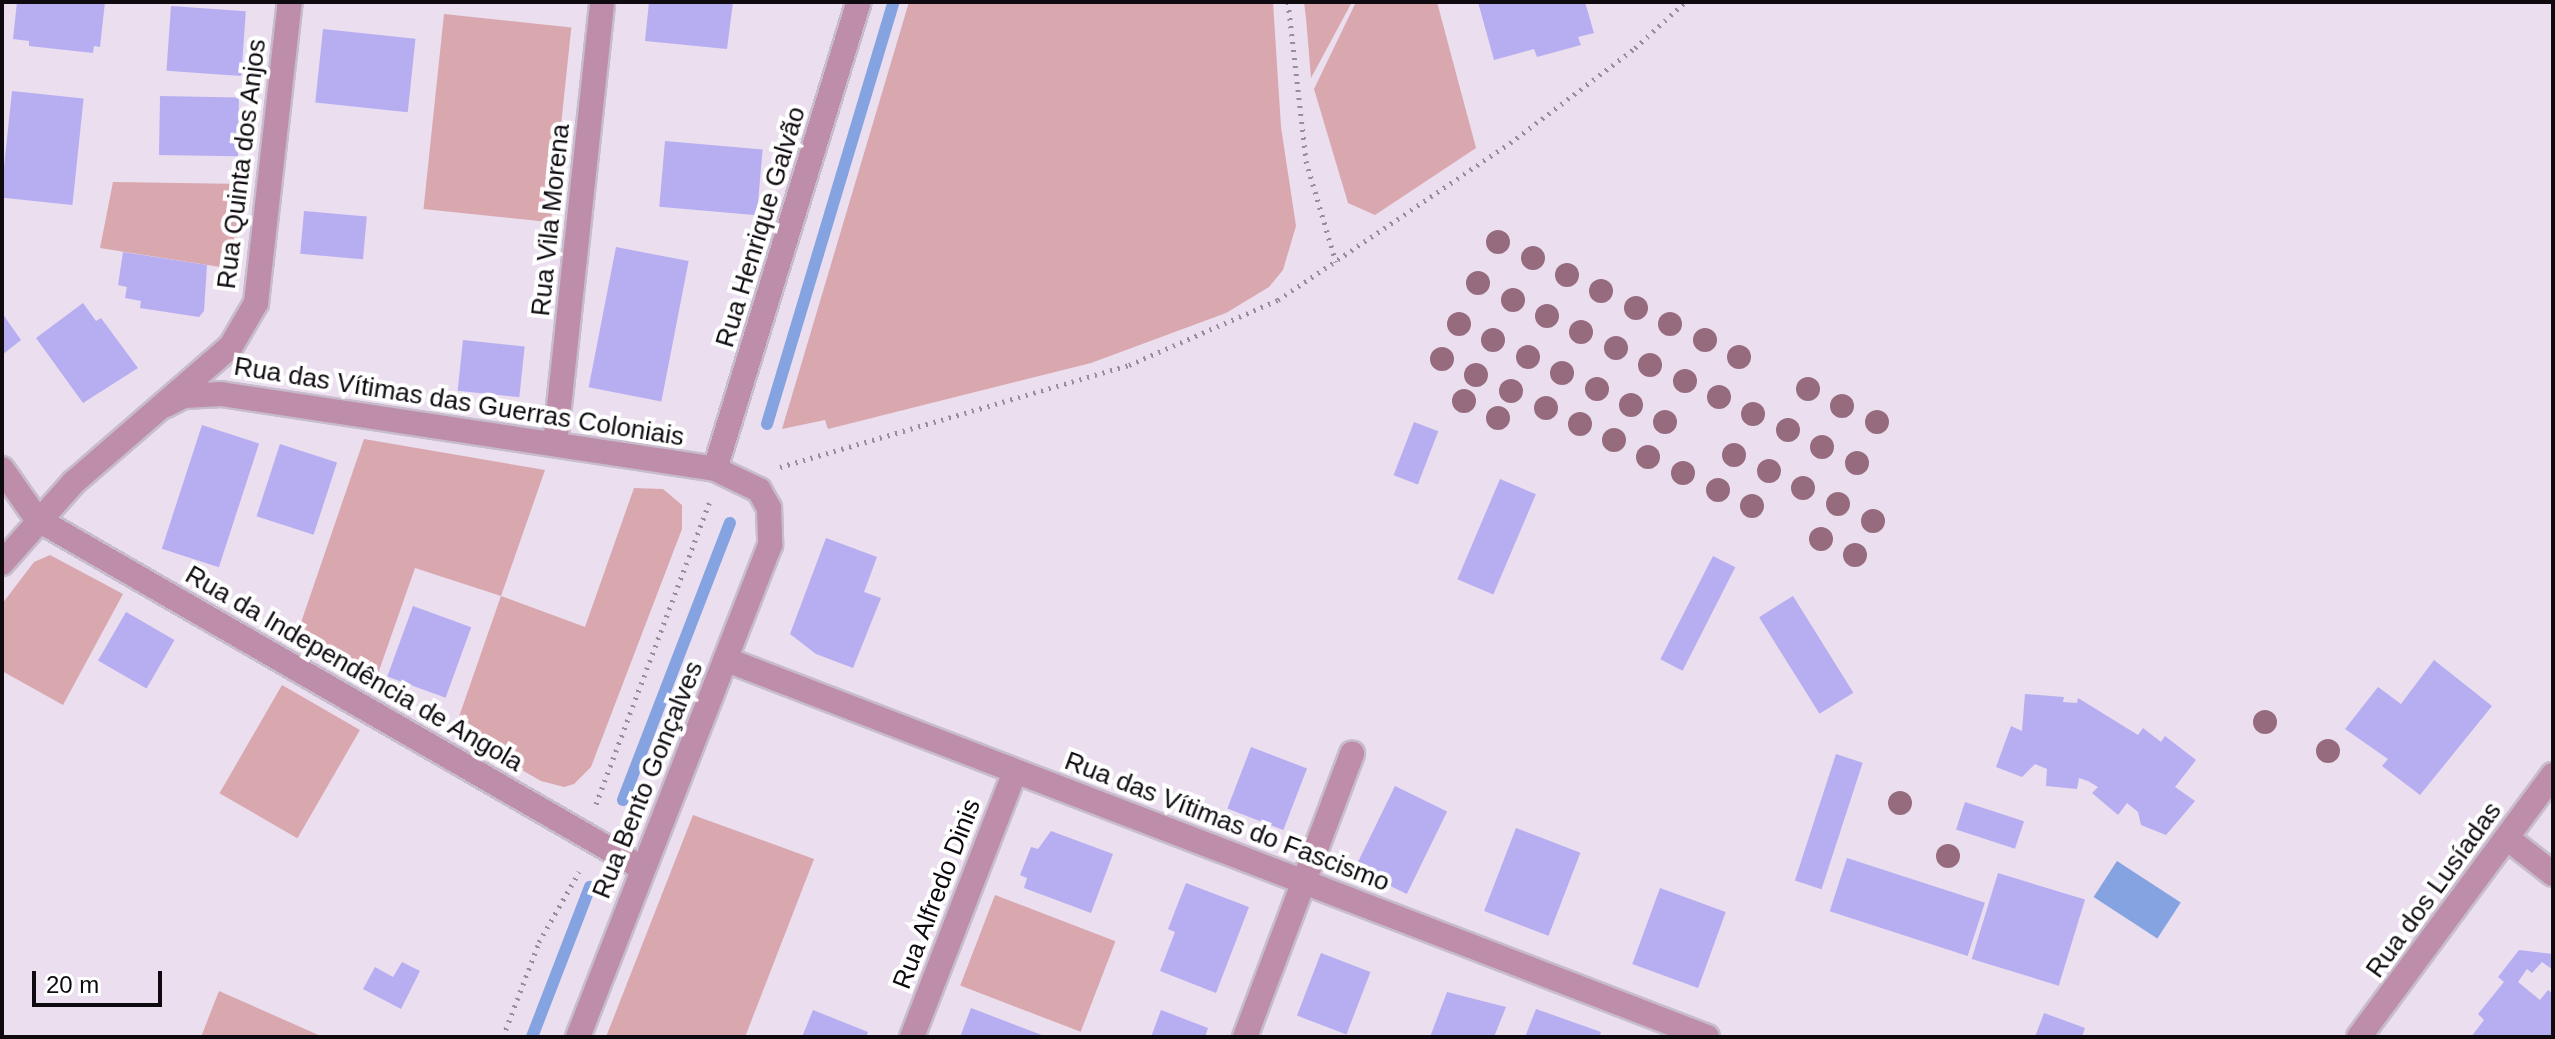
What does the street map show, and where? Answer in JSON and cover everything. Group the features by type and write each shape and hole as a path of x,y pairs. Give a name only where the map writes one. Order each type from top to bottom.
{"street":[{"name":"Rua Quinta dos Anjos","path":"2,563 37,519 120,440 166,405 231,346 256,303 290,2"},
{"name":"Rua Vila Morena","path":"555,444 602,2"},
{"name":"Rua Henrique Galvão","path":"715,469 859,2"},
{"name":"Rua das Vítimas das Guerras Coloniais","path":"166,405 184,396 221,394 715,469 744,479"},
{"path":"2,469 37,519"},
{"name":"Rua Bento Gonçalves","path":"578,1037 770,545 769,508 759,490 744,479"},
{"name":"Rua da Independência de Angola","path":"37,519 642,868"},
{"name":"Rua das Vítimas do Fascismo","path":"727,660 1707,1037"},
{"path":"1245,1037 1352,754"},
{"name":"Rua Alfredo Dinis","path":"912,1037 1015,772"},
{"name":"Rua dos Lusíadas","path":"2359,1037 2553,775"},
{"path":"2507,838 2553,874"}],"path":[{"path":"1288,2 1306,161 1336,262"},
{"path":"744,479 1129,365 1226,326 1336,262 1569,99 1685,2"},
{"path":"503,1037 539,942 572,878 613,851 593,823 598,786 708,507 715,469"}],"shaded area":[{"path":"909,2 1273,2 1281,127 1296,226 1283,270 1269,287 1226,313 1091,363 828,429 825,420 782,429"},
{"path":"1304,2 1352,2 1311,78 1306,18"},
{"path":"1356,2 1437,2 1476,148 1375,215 1348,203 1314,89"},
{"path":"444,14 571,27 551,222 424,209"},
{"path":"113,182 244,184 233,269 100,248"},
{"path":"364,439 545,470 501,596 415,568 374,685 295,640"},
{"path":"634,488 663,489 682,505 682,529 591,767 574,784 564,787 541,781 454,731 501,596 585,627"},
{"path":"50,555 123,594 63,705 2,671 2,604 34,562"},
{"path":"282,685 360,730 297,838 220,793"},
{"path":"693,815 814,859 745,1037 606,1037"},
{"path":"995,895 1115,941 1081,1032 960,986"},
{"path":"219,991 323,1037 201,1037"}],"water":[{"path":"2117,861 2181,902 2157,938 2094,897"}],"building":[{"path":"17,2 105,2 100,47 94,46 93,53 29,46 29,41 13,39"},
{"path":"649,2 733,2 727,49 645,41"},
{"path":"1478,2 1585,2 1594,33 1578,37 1581,45 1537,57 1534,49 1494,60"},
{"path":"171,6 246,11 241,76 166,71"},
{"path":"323,29 415,39 408,112 315,103"},
{"path":"12,91 84,99 72,205 2,198"},
{"path":"160,96 239,97 238,156 159,155"},
{"path":"665,141 763,150 757,215 659,207"},
{"path":"304,211 367,216 363,259 300,254"},
{"path":"616,247 689,261 661,401 589,387"},
{"path":"123,252 207,265 204,311 199,317 140,308 141,301 125,298 127,287 118,285"},
{"path":"83,303 96,321 101,318 138,368 83,403 36,338"},
{"path":"2,313 21,340 2,355"},
{"path":"463,340 525,346 519,397 458,391"},
{"path":"1414,422 1438,431 1418,485 1394,475"},
{"path":"202,425 259,444 219,567 162,549"},
{"path":"280,444 337,463 314,535 257,516"},
{"path":"1500,479 1536,494 1493,595 1457,579"},
{"path":"826,538 877,557 864,592 881,598 853,668 816,654 790,634"},
{"path":"1713,556 1735,567 1683,671 1660,659"},
{"path":"1793,596 1853,693 1819,714 1759,617"},
{"path":"413,606 471,627 446,698 387,676"},
{"path":"126,612 174,640 146,688 98,660"},
{"path":"2434,660 2492,706 2420,795 2382,766 2388,759 2345,729 2378,687 2401,704"},
{"path":"2025,694 2064,697 2063,702 2077,703 2078,698 2138,735 2143,728 2161,742 2165,736 2196,760 2175,787 2195,801 2166,835 2141,825 2138,812 2127,803 2118,815 2092,793 2098,787 2088,781 2079,778 2077,789 2046,786 2047,769 2035,764 2022,777 1996,767 2011,726 2022,731"},
{"path":"1251,747 1307,769 1283,830 1227,809"},
{"path":"1836,754 1863,763 1822,889 1795,880"},
{"path":"1395,786 1447,811 1407,894 1355,869"},
{"path":"1965,802 2024,821 2015,849 1956,830"},
{"path":"1516,828 1580,853 1549,936 1484,911"},
{"path":"1051,831 1113,854 1091,913 1024,888 1027,878 1020,875 1031,847 1038,849"},
{"path":"1847,858 1985,903 1968,956 1830,911"},
{"path":"1998,873 2085,900 2059,986 1972,959"},
{"path":"1186,883 1249,907 1216,993 1160,971 1175,932 1168,929"},
{"path":"1660,888 1726,912 1698,988 1632,964"},
{"path":"2519,950 2553,954 2553,970 2542,962 2532,973 2527,969 2518,982 2540,1000 2548,990 2553,994 2553,1037 2471,1037 2484,1020 2478,1014 2504,982 2498,977"},
{"path":"1321,953 1370,972 1346,1035 1297,1016"},
{"path":"402,962 420,971 401,1009 363,989 375,967 393,977"},
{"path":"1447,992 1506,1007 1494,1037 1430,1037"},
{"path":"971,1008 1047,1037 960,1037"},
{"path":"1536,1009 1601,1032 1599,1037 1525,1037"},
{"path":"813,1010 868,1032 866,1037 802,1037"},
{"path":"1161,1010 1208,1028 1205,1037 1151,1037"},
{"path":"2044,1013 2085,1028 2082,1037 2035,1037"}],"waterway":[{"path":"767,424 894,2"},
{"path":"623,800 730,523"},
{"path":"532,1037 590,887"}]}
